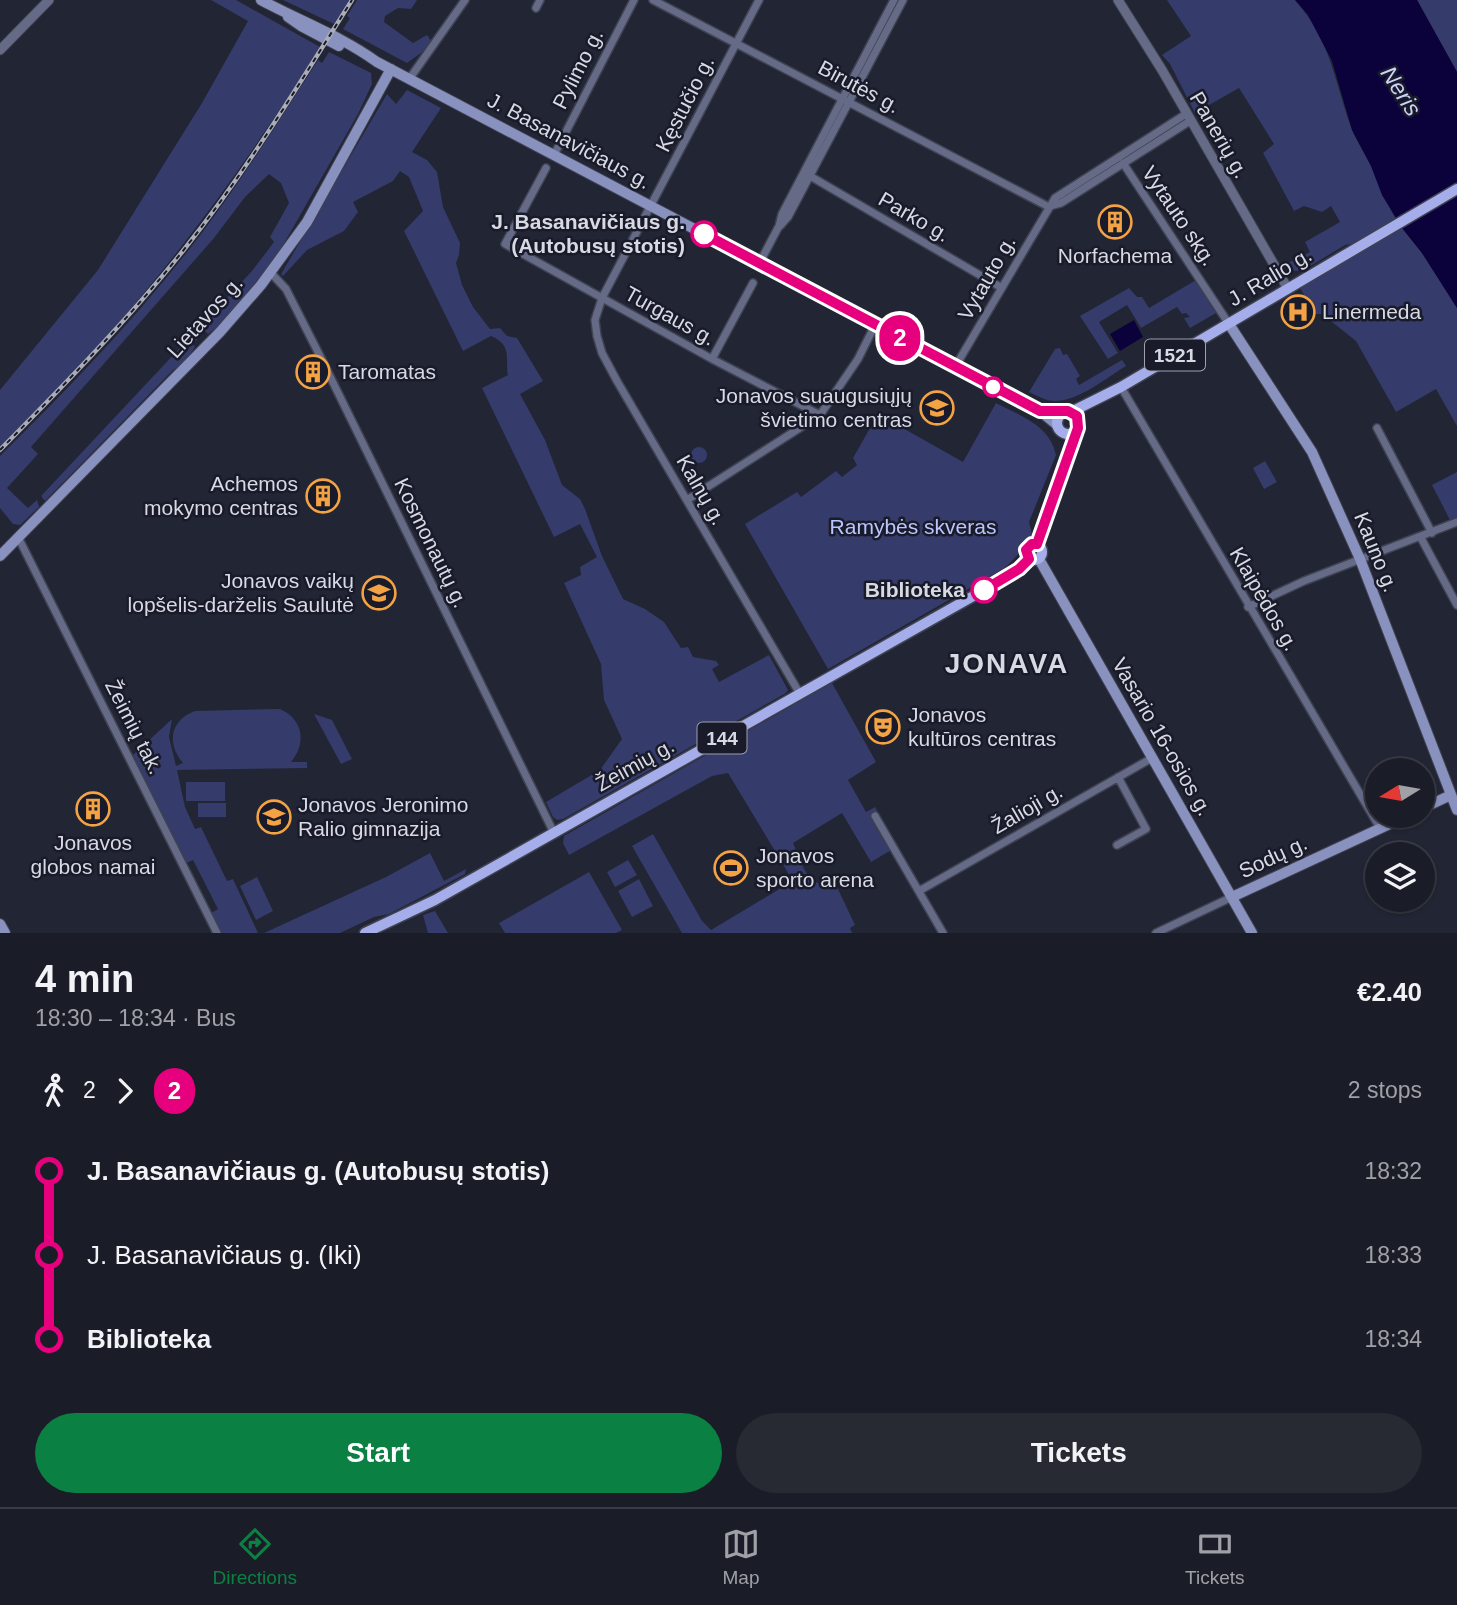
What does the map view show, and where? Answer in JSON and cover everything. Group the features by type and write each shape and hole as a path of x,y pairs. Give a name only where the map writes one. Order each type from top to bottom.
{"main road":[{"name":"J. Basanavičiaus g.","path":"261,0 304,20 377,62 1040,411 1059,428"},
{"name":"Lietavos g.","path":"0,556 220,332 270,272 307,222 391,69"},
{"name":"J. Ralio g.","path":"1067,412 1121,387 1457,189"},
{"name":"Kauno g.","path":"1229,324 1312,452 1360,559 1454,794 1457,810"},
{"name":"J. Ralio g.","path":"1078,426 1103,397"},
{"name":"J. Basanavičiaus g.","path":"1040,411 1067,412"},
{"path":"1034,559 1043,553 1037,544 1078,426 1077,416 1067,412 1058,418 1066,460"},
{"path":"1059,428 1067,434 1078,426"},
{"name":"Žeimių g.","path":"365,933 423,907 1034,559"},
{"name":"Vasario 16-osios g.","path":"1034,559 1252,933"},
{"path":"1435,803 1454,794"},
{"name":"Sodų g.","path":"1232,897 1380,828"},
{"path":"0,923 5,933"}],"street":[{"path":"0,50 49,0"},
{"path":"410,78 465,0"},
{"path":"536,8 540,0"},
{"name":"Pylimo g.","path":"554,155 634,0"},
{"name":"Birutės g.","path":"653,0 1049,206"},
{"name":"Kęstučio g.","path":"602,298 759,0"},
{"path":"779,226 788,217 810,176 894,0"},
{"path":"759,264 779,226 782,214 903,0"},
{"name":"Panerių g.","path":"1118,0 1288,289"},
{"path":"1049,206 1061,203 1188,117"},
{"name":"Vytauto g.","path":"956,367 1055,198 1188,117"},
{"name":"Vytauto skg.","path":"1123,163 1229,324"},
{"name":"Turgaus g.","path":"546,168 505,244 712,359 820,415"},
{"name":"Parko g.","path":"810,176 1002,288"},
{"name":"Kosmonautų g.","path":"270,272 286,289 320,356 554,833"},
{"path":"712,359 753,283"},
{"name":"Kalnų g.","path":"602,298 595,320 602,353 800,694"},
{"path":"687,500 820,415 858,359 875,325"},
{"name":"Klaipėdos g.","path":"1121,387 1365,803"},
{"path":"1377,428 1432,533"},
{"path":"1248,607 1304,581 1457,522"},
{"name":"Žeimių tak.","path":"18,537 217,933"},
{"path":"1421,537 1457,605"},
{"name":"Žalioji g.","path":"919,891 1152,758"},
{"path":"1117,845 1146,829 1118,777"},
{"path":"875,816 943,933"},
{"name":"Sodų g.","path":"1156,933 1232,897"}],"green space":[{"path":"211,0 236,0 320,47 249,155 173,258 90,355 0,448 0,390 98,270 202,103 248,21"},
{"path":"283,0 349,0 334,24"},
{"path":"357,0 417,0 411,9 398,8 385,16 384,22 413,43 427,35 432,42 407,63 343,29"},
{"path":"1167,0 1295,0 1317,30 1353,132 1396,219 1357,243 1345,245 1307,268 1297,271 1282,266 1310,252 1305,242 1340,222 1331,206 1322,212 1304,206 1294,211 1263,153 1274,144 1239,88 1195,113 1170,64 1162,55 1191,36"},
{"path":"1417,0 1457,0 1457,72"},
{"path":"329,52 371,73 372,84 358,114 278,254 226,320 208,334 205,331 193,344 195,347 185,362 172,371 45,501 41,496 252,271 274,242 270,237 289,203 281,183 269,174 245,197 214,238 31,447 38,454 7,488 28,508 37,500 39,507 20,525 13,524 0,508 0,456 105,348 178,263 232,191 318,60 322,63"},
{"path":"407,90 441,108 412,152 427,160 437,172 443,207 460,243 456,263 462,285 473,307 490,329 500,328 507,336 517,338 543,381 520,394 545,440 562,485 580,499 602,556 623,599 664,622 681,648 688,647 693,657 716,661 719,665 712,669 719,682 769,655 788,690 563,819 557,820 553,817 546,802 600,770 622,739 604,700 601,664 564,583 581,575 580,567 597,557 580,524 554,537 482,388 508,375 507,353 503,344 491,336 463,351 404,231 423,211 409,177 400,171 393,181 353,202 358,212 344,231 307,250 283,276 281,274 387,94 396,104"},
{"path":"1402,228 1422,253 1457,308 1457,426 1436,389 1396,412 1356,341 1322,314 1315,314 1300,288"},
{"path":"1196,280 1216,313 1190,328 1184,318 1190,317 1186,313 1182,314 1177,307 1141,328 1127,305 1099,322 1118,353 1108,359 1080,316 1129,288 1137,297 1142,297 1149,308"},
{"path":"1060,348 1063,355 1067,354 1080,376 1076,379 1079,385 1122,360 1126,366 1083,393 1064,400 1048,400 1029,392 1055,349"},
{"name":"Ramybės skveras","path":"996,403 1041,429 1053,445 1056,455 1029,522 1032,534 1016,557 1003,569 828,669 745,524 797,492 801,497 836,471 842,477 857,465 853,458 878,414 963,462"},
{"path":"699,447 705,449 705,461 699,463 693,461 691,455 693,449"},
{"path":"1265,461 1277,482 1264,489 1253,468"},
{"path":"1457,472 1457,517 1450,520 1432,485"},
{"path":"832,683 876,762 848,780 866,812 875,807 898,846 871,862 842,813 793,843 812,881 822,884 829,880 834,888 837,887 855,925 850,928 852,933 682,933 632,846 653,834 702,921 711,930 793,881 728,773 712,776 569,855 563,843 564,836"},
{"path":"280,709 294,719 300,732 299,747 291,762 307,762 307,768 177,770 185,807 195,829 201,827 227,881 233,879 258,933 221,933 211,913 218,909 193,860 186,863 133,755 172,719 169,737 176,766 183,763 174,749 173,734 180,720 195,711"},
{"path":"314,714 332,720 352,759 341,764"},
{"path":"186,782 225,782 225,801 186,801"},
{"path":"198,803 226,803 226,817 198,817"},
{"path":"430,853 444,881 466,869 465,874 389,914 374,917 340,933 264,933 386,877"},
{"path":"628,860 637,875 615,887 607,872"},
{"path":"589,872 622,930 616,933 505,933 499,923"},
{"path":"257,877 273,911 256,920 240,886"},
{"path":"639,879 653,906 632,917 618,891"},
{"path":"435,911 448,933 428,933 423,915"}],"water":[{"name":"Neris","path":"1295,0 1417,0 1457,72 1457,308 1382,195 1371,166 1352,130 1332,61 1308,15"},
{"path":"1134,320 1143,337 1120,351 1110,334"}],"railway":[{"path":"0,450 119,326 186,247 252,157 352,0"}],"bus line":[{"name":"2","path":"704,234 1040,411 1068,411 1077,416 1078,428 1037,544 1027,547 1026,555 1029,559 1023,567 984,590"}],"place":[{"name":"Norfachema","path":"1115,222"},
{"name":"J. Basanavičiaus g. (Autobusų stotis)","path":"704,234"},
{"name":"Linermeda","path":"1298,312"},
{"name":"Taromatas","path":"313,372"},
{"name":"Jonavos suaugusiųjų švietimo centras","path":"937,408"},
{"name":"Achemos mokymo centras","path":"323,496"},
{"name":"Biblioteka","path":"984,590"},
{"name":"Jonavos vaikų lopšelis-darželis Saulutė","path":"379,593"},
{"name":"Jonavos kultūros centras","path":"883,727"},
{"name":"Jonavos globos namai","path":"93,809"},
{"name":"Jonavos Jeronimo Ralio gimnazija","path":"274,817"},
{"name":"Jonavos sporto arena","path":"731,868"}],"district":[{"name":"JONAVA","path":"1007,663"}]}
